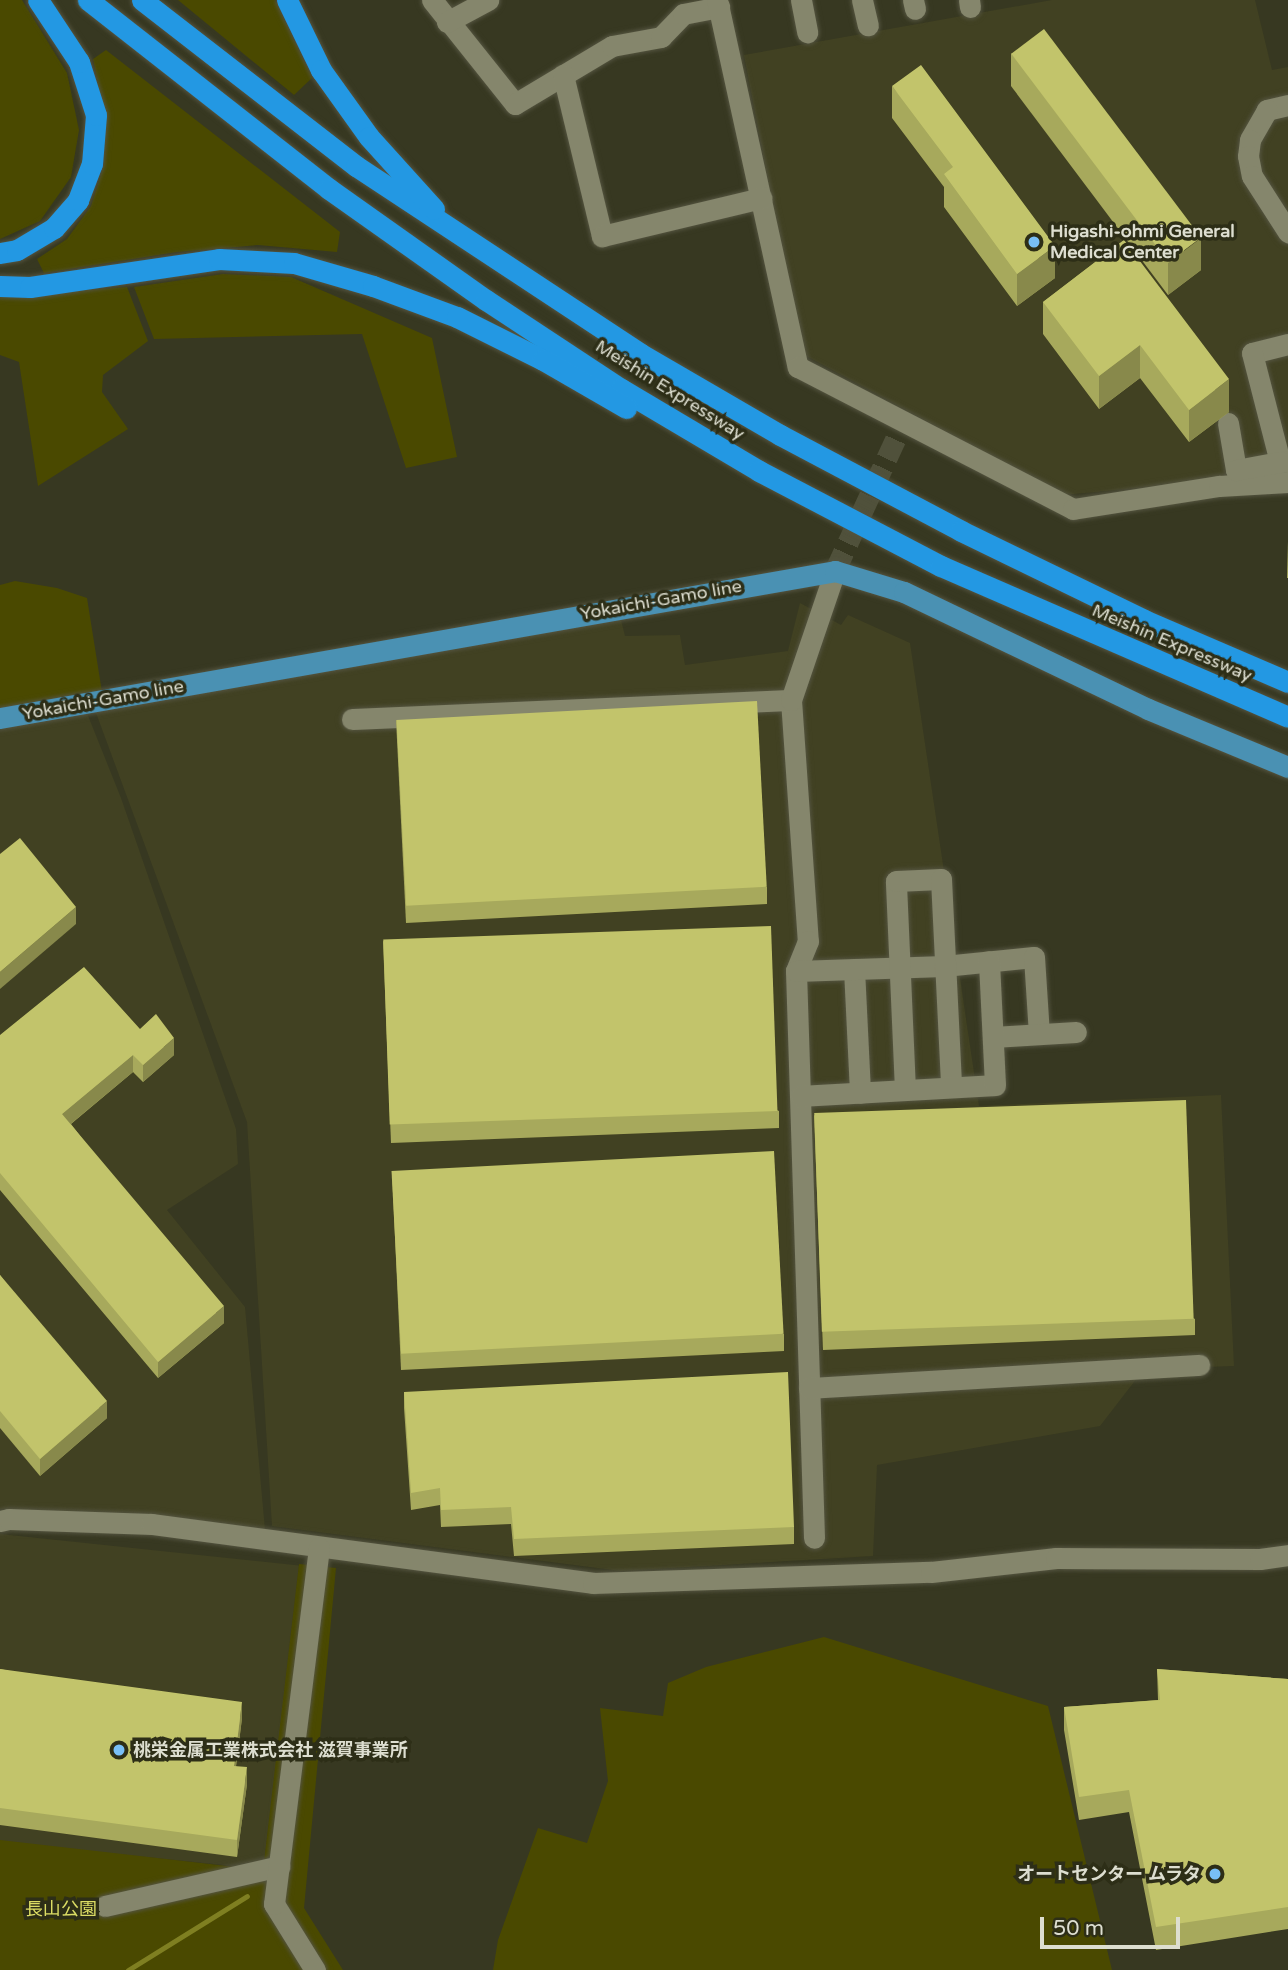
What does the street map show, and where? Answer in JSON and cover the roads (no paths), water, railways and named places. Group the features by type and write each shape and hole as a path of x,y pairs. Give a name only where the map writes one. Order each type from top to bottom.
{"highway":[{"path":"0,253 17,250 54,228 78,200 92,164 96,115 79,62 38,0"},
{"name":"Meishin Expressway","path":"88,0 329,189 486,300 621,389 759,471 941,566 1288,717"},
{"name":"Meishin Expressway","path":"142,0 356,166 641,354 780,435 961,531 1144,620 1288,682"},
{"path":"287,0 321,70 369,137 464,239"},
{"path":"0,286 30,287 219,259 294,263 457,317 543,360 754,481 941,566"}],"main road":[{"name":"Yokaichi-Gamo line","path":"0,718 835,571 904,592 1147,709 1288,768"}],"street":[{"path":"432,0 515,104 612,46 661,37 683,14 718,4 798,367 1073,509 1219,486 1288,482"},
{"path":"447,22 488,0"},
{"path":"801,0 807,32"},
{"path":"862,0 868,25"},
{"path":"563,75 602,236 762,198"},
{"path":"1288,105 1267,110 1250,140 1248,156 1252,176 1288,233"},
{"path":"1228,423 1236,470 1284,461 1252,353 1288,344"},
{"path":"814,1538 796,971 808,941 791,700 835,571"},
{"path":"352,719 791,700"},
{"path":"905,1090 896,881 941,879 951,1087"},
{"path":"796,971 944,966 1034,957 1039,1034"},
{"path":"801,1096 995,1085 989,961"},
{"path":"854,969 860,1093"},
{"path":"993,1037 1076,1032"},
{"path":"809,1388 1199,1365"},
{"path":"0,1521 9,1519 152,1524 593,1583 931,1572 1056,1558 1260,1559 1288,1555"},
{"path":"314,1970 274,1904 318,1548"},
{"path":"105,1906 279,1866"}],"waterway":[{"path":"128,1970 247,1896"}],"tunnel":[{"path":"835,571 904,421"}],"place":[{"name":"Higashi-ohmi General Medical Center","path":"1034,242"},
{"name":"桃栄金属工業株式会社 滋賀事業所","path":"119,1750"},
{"name":"オートセンター ムラタ","path":"1215,1874"}],"park label":[{"name":"長山公園","path":"61,1909"}]}
